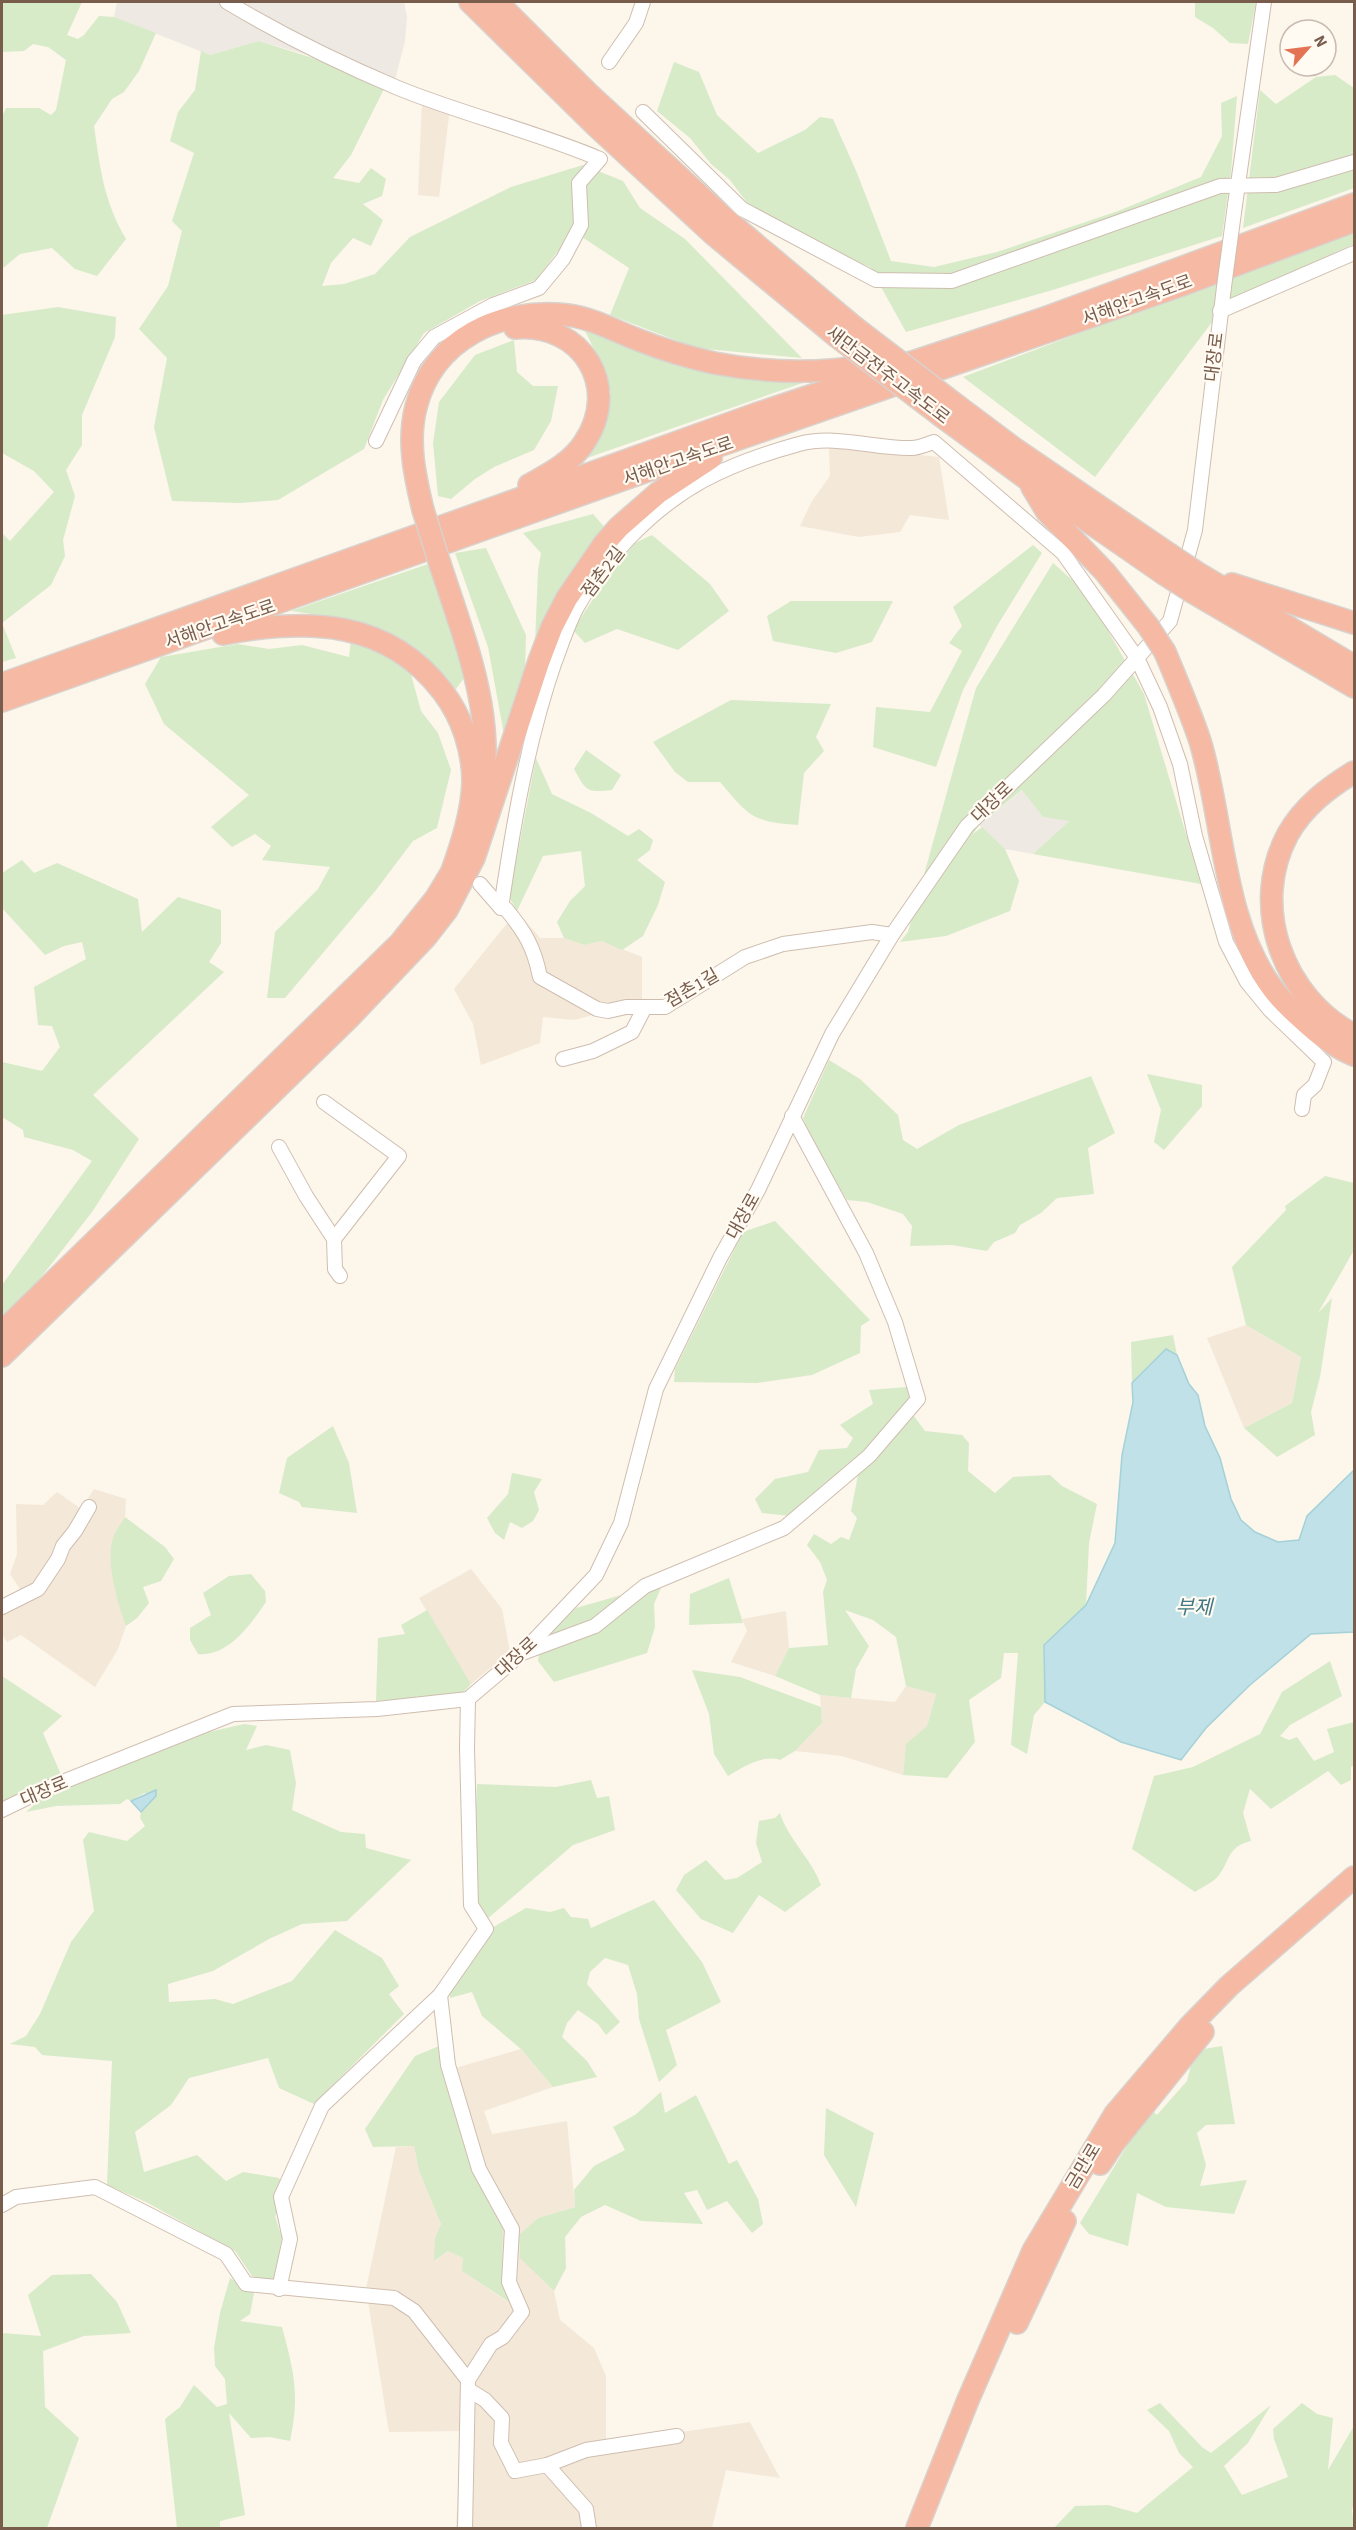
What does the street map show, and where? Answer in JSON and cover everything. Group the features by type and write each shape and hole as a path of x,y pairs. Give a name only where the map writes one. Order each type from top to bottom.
{"highway":[{"name":"새만금전주고속도로","path":"470,2 596,126 713,234 844,331 959,407 1166,564"},
{"name":"새만금전주고속도로","path":"497,2 588,93 844,331 940,415 1026,479 1166,564 1354,687"},
{"name":"서해안고속도로","path":"2,684 433,515 756,414 1042,319 1354,204"},
{"name":"서해안고속도로","path":"2,701 1182,285 1354,220"},
{"path":"433,515 413,460 416,408 425,382 439,360 453,345 500,319 521,314 568,315 592,321 676,354 715,363 785,371 840,370 934,354"},
{"path":"2,1332 204,1132 373,971 420,921 451,874 466,845 477,813 485,764 485,729 482,700 433,515 426,473 425,425 433,395 454,362 469,347 488,336 516,328 550,330 578,348 591,366 599,396 597,416 584,444 571,458 540,479 433,515"},
{"path":"2,1356 348,1019 426,937 460,887 483,832 552,627 567,598 598,551 636,511 682,476 732,447 780,425"},
{"path":"1026,479 1047,512 1105,572 1148,626 1165,652 1200,741 1230,881 1242,926 1256,961 1274,990 1321,1037 1354,1054"},
{"path":"445,562 482,663 493,716 493,761 483,832"},
{"name":"새만금전주고속도로","path":"1194,582 1354,666"},
{"path":"1194,582 1354,623"},
{"path":"150,648 258,627 306,625 364,634 390,645 412,659 433,679 448,699 460,721 471,761 471,799 461,845 451,874"},
{"path":"1354,772 1327,789 1305,810 1288,834 1278,858 1272,884 1272,914 1277,941 1291,977 1313,1003 1339,1027 1354,1035"},
{"name":"금만로","path":"917,2529 968,2400 1033,2251 1114,2114 1189,2026 1229,1986 1354,1877"},
{"name":"금만로","path":"933,2529 978,2410 1043,2265 1074,2204 1114,2143 1198,2038 1236,1997 1280,1956 1354,1895"}],"street":[{"path":"227,2 285,36 399,88 564,143 600,159 579,183 581,225 563,259 539,288 493,305 434,337 414,361 376,441"},
{"path":"609,62 636,23 643,2"},
{"name":"대장로","path":"2,1810 45,1789 233,1714 377,1709 468,1700 522,1653 596,1575 621,1523 656,1389 720,1258 758,1190 832,1034 892,935 967,826 1104,695 1170,621 1195,530 1220,311 1264,2"},
{"path":"643,112 742,209 876,280 952,281 1220,186 1276,185 1354,162"},
{"path":"1220,311 1354,253"},
{"name":"점촌2길","path":"501,908 520,793 543,696 575,610 621,546 669,503 701,481 747,461 801,443 816,441 914,448 934,442 1063,553 1137,658"},
{"path":"1137,658 1160,707 1180,764 1196,836 1226,942 1247,982 1270,1010 1324,1062 1315,1085 1304,1095 1302,1109"},
{"name":"점촌1길","path":"480,885 501,908 506,909 524,932 535,954 540,976 597,1009 608,1011 626,1007 665,1007 745,957 783,944 872,932 892,935"},
{"path":"563,1059 593,1051 632,1032 645,1007"},
{"path":"324,1102 399,1156 334,1239"},
{"path":"522,1653 596,1626 645,1586 784,1528 869,1456 918,1399 895,1322 866,1253 792,1116"},
{"path":"279,1147 306,1196 334,1239 335,1269 340,1276"},
{"path":"2,1607 38,1589 58,1559 63,1546 75,1532 90,1507"},
{"path":"279,2289 291,2239 281,2197 322,2106 440,1995 486,1929 471,1905 468,1700"},
{"path":"440,1995 448,2065 479,2169 512,2229 509,2282 522,2312 503,2337 491,2344 468,2385 465,2529"},
{"path":"2,2205 16,2197 94,2187 226,2254 246,2284 279,2289 394,2298 414,2311 468,2385 502,2418 501,2443 515,2470 547,2465 586,2450 677,2436"},
{"path":"547,2465 586,2509 589,2529"}],"shaded area":[{"path":"117,2 404,2 407,17 405,41 395,80 259,41 210,55 114,17"},
{"path":"422,102 450,108 439,197 418,195"},
{"path":"829,446 939,457 949,520 910,515 900,532 859,537 800,526 812,501 830,476"},
{"path":"1023,790 1043,817 1070,820 1033,854 1005,849 979,825"},
{"path":"517,911 540,938 564,938 584,945 602,941 642,957 642,1002 574,1020 543,1017 540,1043 481,1065 473,1024 454,989"},
{"path":"1246,1325 1301,1357 1292,1403 1244,1428 1207,1338"},
{"path":"94,1489 126,1499 125,1517 113,1538 111,1554 115,1590 126,1626 118,1649 95,1687 21,1635 7,1642 2,1634 2,1599 22,1592 10,1574 17,1554 16,1504 43,1505 57,1492 81,1509"},
{"path":"471,1569 502,1609 510,1652 471,1684 419,1598"},
{"path":"786,1611 789,1648 775,1676 731,1662 747,1631 742,1619"},
{"path":"906,1686 936,1694 927,1726 906,1745 903,1775 842,1756 795,1751 822,1723 820,1695 895,1702"},
{"path":"521,2049 553,2087 484,2111 492,2134 567,2121 575,2207 538,2218 519,2235 520,2257 554,2291 560,2320 594,2348 606,2376 606,2443 750,2422 780,2478 726,2470 712,2528 456,2528 461,2431 389,2432 366,2289 396,2147 414,2146 419,2171 441,2224 435,2238 435,2261 448,2251 464,2258 462,2271 508,2302 502,2271 503,2227 469,2161 445,2071"}],"green space":[{"path":"2,2 82,2 67,35 78,39 99,16 114,17 156,33 139,71 124,92 112,99 94,126 108,198 126,239 97,276 75,269 52,248 20,254 2,269 2,117 6,108 39,108 51,115 56,110 66,60 48,47 33,44 24,51 2,52"},
{"path":"1195,2 1256,2 1248,44 1230,43 1213,28 1195,17"},
{"path":"259,41 354,71 385,87 351,155 333,178 359,183 371,168 386,179 382,196 363,204 383,220 371,246 353,238 331,263 322,286 344,284 375,274 410,237 511,187 583,165 623,181 640,208 685,239 802,358 696,348 610,315 629,268 573,231 536,280 480,301 424,333 383,400 364,449 278,500 240,503 172,501 154,427 167,358 139,329 168,286 182,231 172,221 194,153 170,141 178,112 195,90 201,51 210,55"},
{"path":"674,62 699,72 717,115 758,153 805,130 820,117 833,119 891,261 934,267 997,252 1118,211 1201,177 1222,136 1221,103 1237,96 1231,172 1222,236 1056,289 906,332 870,267 829,250 749,205 729,179 711,164 690,138 657,111"},
{"path":"1338,77 1354,88 1354,188 1243,228 1260,90 1276,104 1315,78"},
{"path":"1354,230 1354,244 1228,301 1095,477 963,377"},
{"path":"58,307 116,317 115,337 82,415 82,445 66,470 75,496 63,540 65,556 51,585 2,623 2,533 10,541 54,492 34,471 2,453 2,315"},
{"path":"583,327 649,356 817,378 584,459 611,393 597,355"},
{"path":"514,340 517,372 533,386 558,386 551,421 534,450 494,467 451,499 438,496 433,443 439,402 475,355"},
{"path":"593,514 606,529 535,643 538,570 541,553 523,533"},
{"path":"652,535 710,584 729,611 678,650 617,629 585,643 573,630 610,573 635,543"},
{"path":"1033,545 1042,553 997,626 963,690 936,767 873,747 876,707 930,712 962,651 949,643 962,626 953,607"},
{"path":"486,548 526,635 525,667 505,740 488,647 455,553"},
{"path":"1053,563 1086,592 1144,694 1201,884 1033,854 1069,821 1043,817 1022,790 979,825 973,834 982,827 1005,849 1019,881 1010,911 946,936 900,942 908,932 976,688"},
{"path":"428,564 466,675 456,689 410,646 352,620 291,611"},
{"path":"791,601 893,601 872,642 836,653 773,641 767,616"},
{"path":"2,623 16,658 2,662"},
{"path":"351,640 409,667 421,711 438,733 451,770 437,828 413,841 376,890 285,998 267,998 275,932 318,889 330,867 262,860 271,846 255,834 232,847 211,827 249,795 164,724 145,684 161,657 238,644 269,649 302,645 349,657"},
{"path":"731,700 831,704 816,737 824,751 804,773 798,825 770,822 753,815 738,803 720,782 688,782 675,772 653,742"},
{"path":"586,750 621,775 612,790 588,789 581,782 574,769"},
{"path":"536,758 552,794 591,813 628,836 639,829 653,840 650,850 637,860 665,882 658,905 643,936 622,950 602,941 584,945 564,938 557,922 570,901 585,886 581,851 543,856 517,911 509,897"},
{"path":"22,860 34,873 57,863 138,899 142,932 178,897 221,910 221,943 209,962 224,972 93,1095 139,1139 92,1212 35,1285 2,1317 2,1285 92,1161 73,1150 24,1137 23,1130 2,1117 2,1062 42,1071 60,1047 52,1026 38,1025 34,987 86,959 82,942 64,946 45,955 2,908 2,873"},
{"path":"829,1060 860,1079 898,1115 903,1140 917,1149 959,1125 1091,1076 1115,1133 1088,1148 1094,1194 1057,1198 1041,1213 1020,1225 1015,1233 994,1242 987,1251 952,1245 910,1246 912,1226 903,1214 867,1202 847,1200 813,1143 803,1118"},
{"path":"1147,1074 1202,1085 1202,1106 1164,1150 1154,1142 1161,1110"},
{"path":"1325,1176 1354,1183 1354,1250 1318,1313 1332,1298 1320,1377 1311,1412 1315,1435 1277,1457 1244,1428 1292,1403 1301,1357 1246,1325 1232,1267 1286,1210 1285,1206"},
{"path":"775,1221 870,1320 861,1326 860,1353 812,1375 757,1383 674,1382 675,1369 743,1232"},
{"path":"1173,1335 1177,1355 1166,1349 1132,1383 1131,1342"},
{"path":"907,1387 911,1401 861,1454 790,1516 762,1513 755,1499 775,1479 808,1472 819,1450 847,1448 853,1438 840,1425 873,1404 869,1390"},
{"path":"914,1416 925,1431 962,1435 969,1443 968,1471 995,1493 1013,1477 1050,1475 1062,1486 1097,1504 1089,1543 1086,1605 1044,1645 1045,1702 1034,1715 1027,1754 1011,1745 1018,1653 1004,1653 1001,1678 969,1700 975,1742 947,1778 903,1775 906,1744 927,1726 936,1694 906,1686 896,1637 873,1620 845,1610 869,1646 856,1669 851,1698 820,1695 775,1676 789,1648 828,1645 823,1592 827,1580 820,1562 807,1545 814,1534 831,1544 841,1537 849,1540 857,1518 851,1511 858,1475"},
{"path":"333,1426 349,1463 357,1513 302,1507 299,1502 279,1493 287,1458"},
{"path":"512,1473 542,1479 534,1492 539,1510 533,1521 522,1528 510,1522 504,1540 495,1533 487,1518 508,1494"},
{"path":"125,1517 165,1547 174,1559 161,1581 143,1587 149,1603 137,1618 126,1626 111,1571 113,1538"},
{"path":"251,1574 265,1591 266,1602 246,1629 229,1645 209,1654 198,1654 190,1640 190,1628 211,1615 203,1593 229,1576"},
{"path":"729,1578 743,1623 689,1625 690,1594"},
{"path":"663,1583 654,1604 655,1627 647,1653 554,1682 538,1661 541,1641 576,1608"},
{"path":"427,1610 471,1684 462,1694 376,1701 378,1638 405,1634 401,1625"},
{"path":"1330,1661 1342,1696 1290,1725 1280,1736 1289,1740 1297,1737 1314,1761 1334,1752 1327,1729 1354,1722 1354,1765 1351,1767 1351,1780 1341,1785 1328,1771 1271,1809 1250,1789 1243,1813 1251,1841 1233,1850 1217,1878 1195,1892 1132,1849 1154,1776 1193,1767 1260,1734 1282,1692"},
{"path":"692,1670 740,1677 821,1707 822,1723 795,1751 780,1760 760,1760 728,1776 714,1754 709,1714"},
{"path":"2,1676 62,1716 43,1733 62,1777 2,1810"},
{"path":"244,1724 257,1726 246,1750 266,1745 290,1750 296,1783 292,1810 341,1832 365,1834 366,1848 411,1860 347,1921 302,1924 269,1939 213,1971 168,1984 169,2002 215,1999 233,2004 292,1981 335,1930 382,1958 399,1986 389,1994 404,2014 314,2104 279,2088 268,2058 189,2078 171,2105 135,2132 144,2172 197,2155 226,2181 243,2172 279,2178 289,2196 275,2216 282,2238 273,2281 252,2276 235,2251 146,2202 107,2185 112,2061 42,2055 35,2047 10,2044 26,2036 40,2014 71,1942 94,1911 83,1840 89,1832 127,1841 145,1826 140,1818 141,1812 156,1796 144,1793 131,1801 127,1799 120,1804 56,1806 26,1812 44,1796 200,1734"},
{"path":"591,1780 597,1798 609,1796 615,1830 573,1845 486,1920 473,1893 477,1784 556,1787"},
{"path":"780,1813 788,1831 812,1866 821,1885 785,1912 759,1895 733,1933 701,1919 676,1890 684,1875 706,1860 725,1880 737,1878 762,1862 756,1843 759,1821 775,1818"},
{"path":"654,1900 702,1962 721,2002 666,2030 677,2065 659,2082 639,2019 637,1994 628,1965 605,1958 590,1972 587,1984 620,2022 606,2035 598,2024 578,2010 567,2023 562,2037 587,2061 597,2077 553,2087 521,2049 482,2016 472,1992 450,1998 449,1985 490,1929 526,1908 550,1912 564,1908 571,1917 588,1919 591,1928"},
{"path":"439,2046 469,2161 503,2227 502,2271 509,2302 462,2271 463,2258 448,2251 434,2261 435,2238 441,2224 419,2171 414,2146 373,2147 365,2129 415,2056"},
{"path":"1222,2046 1235,2124 1206,2125 1197,2133 1206,2165 1200,2186 1247,2180 1234,2214 1166,2207 1137,2193 1128,2246 1089,2234 1080,2223 1150,2108 1157,2115 1187,2081 1191,2065 1204,2049"},
{"path":"661,2092 665,2113 696,2095 729,2164 737,2160 758,2199 763,2224 752,2233 727,2201 707,2210 697,2190 684,2193 703,2224 641,2221 605,2205 581,2217 565,2237 566,2268 554,2291 520,2258 519,2235 538,2218 575,2207 574,2190 594,2166 625,2150 613,2127 635,2115"},
{"path":"826,2108 874,2133 856,2207 824,2155"},
{"path":"91,2274 117,2302 131,2333 84,2336 43,2351 45,2407 79,2438 47,2528 2,2528 2,2333 41,2336 28,2295 52,2275"},
{"path":"230,2278 254,2293 250,2314 240,2321 282,2327 290,2357 295,2396 290,2441 270,2437 251,2438 229,2413 245,2515 220,2521 220,2528 177,2528 165,2419 180,2407 194,2385 217,2407 227,2404 225,2379 215,2366 214,2348 220,2313"},
{"path":"1160,2403 1202,2447 1211,2453 1271,2405 1248,2443 1224,2466 1242,2495 1288,2477 1274,2439 1273,2429 1302,2403 1317,2414 1333,2418 1328,2470 1354,2426 1354,2502 1352,2510 1354,2528 1054,2528 1075,2506 1108,2505 1137,2513 1193,2467 1179,2453 1169,2431 1147,2410"}],"water":[{"name":"부제","path":"1166,1349 1177,1355 1189,1384 1198,1395 1205,1426 1220,1458 1231,1499 1241,1520 1255,1532 1278,1542 1299,1540 1307,1516 1354,1470 1354,1632 1311,1634 1250,1685 1206,1728 1181,1760 1121,1742 1045,1702 1044,1645 1086,1605 1115,1543 1122,1455 1133,1402 1132,1383"},
{"path":"156,1790 156,1796 141,1812 131,1801"}]}
